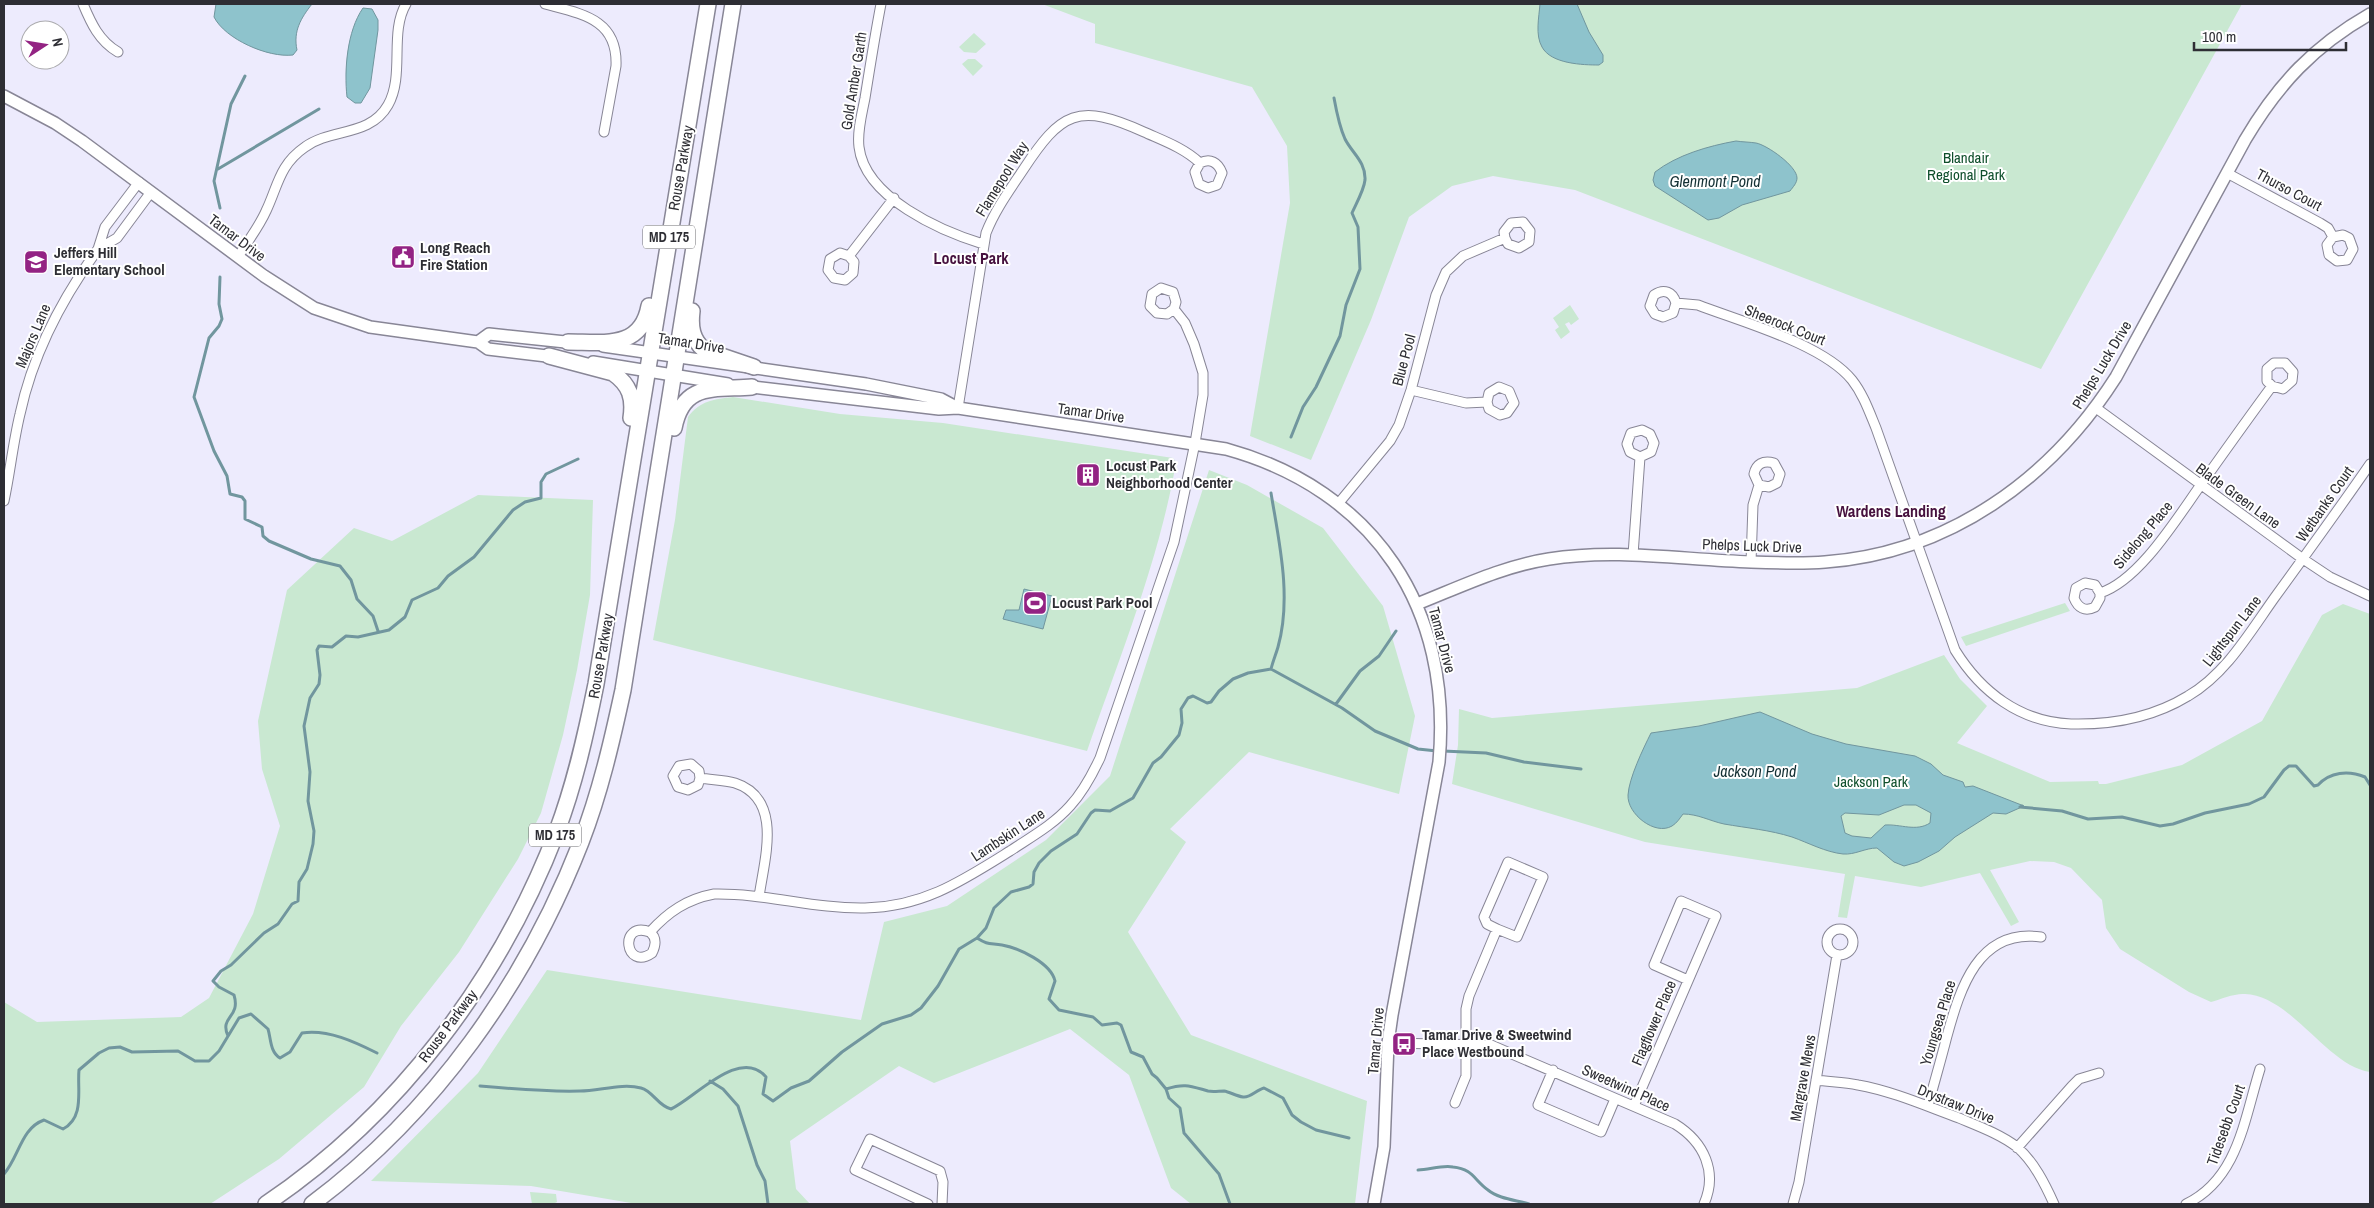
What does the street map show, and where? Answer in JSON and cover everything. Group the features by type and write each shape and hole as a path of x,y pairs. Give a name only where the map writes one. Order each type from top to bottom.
{"main road":[{"name":"Rouse Parkway","path":"266,1204 310,1172 346,1142 417,1068 469,999 509,934 543,865 570,790 586,735 614,578 649,352 708,4"},
{"name":"Rouse Parkway","path":"312,1204 361,1163 438,1085 504,995 549,915 581,841 595,800 623,690 733,4"},
{"path":"568,342 620,342 636,333 647,319 666,206 686,139"},
{"path":"703,187 700,256 691,329 698,344 704,350 754,367"},
{"path":"549,356 613,373 625,384 633,399 620,491 614,578"},
{"path":"648,533 662,496 677,413 682,403 690,395 699,391 752,387"}],"street":[{"path":"82,4 94,30 118,52"},
{"path":"238,257 267,211 277,179 294,157 305,146 318,140 351,132 373,121 388,105 394,82 401,18 406,4"},
{"path":"545,4 594,19 611,38 617,56 604,132"},
{"name":"Gold Amber Garth","path":"881,4 859,130 859,146 867,171 876,183 894,198 942,230 983,244"},
{"name":"Phelps Luck Drive","path":"1417,604 1476,580 1525,564 1579,556 1633,555 1751,562 1826,562 1882,553 1916,542 1965,521 2015,489 2060,450 2096,408 2116,377 2264,108 2307,58 2327,42 2370,14"},
{"name":"Tamar Drive","path":"4,96 55,123 139,182 289,294 314,308 340,318 398,332 478,342 488,349 647,370 752,387 940,409 958,408 1195,443 1255,457 1286,470 1312,485 1338,504 1360,522 1377,541 1398,570 1417,604 1428,633 1437,670 1441,699 1442,737 1439,762 1388,1043 1384,1147 1374,1204"},
{"name":"Flamepool Way","path":"958,408 986,232 998,207 1043,140 1063,122 1086,115 1111,117 1184,150 1200,164"},
{"name":"Thurso Court","path":"2227,173 2320,223 2328,228 2333,237"},
{"name":"Majors Lane","path":"4,501 20,414 33,366 53,319 69,291 98,249 104,227 139,182"},
{"name":"Majors Lane","path":"98,249 117,238 152,192"},
{"path":"849,256 894,198"},
{"name":"Blue Pool","path":"1338,504 1390,441 1398,425 1411,390 1436,295 1446,272 1463,256 1505,238"},
{"name":"Sheerock Court","path":"1676,304 1698,305 1819,352 1842,370 1861,393 1867,406 1916,542"},
{"name":"Lambskin Lane","path":"650,932 676,908 702,896 727,894 834,907 866,908 905,904 923,899 959,883 1045,828 1071,805 1091,776 1103,748 1174,542 1195,443 1203,395 1203,373 1185,323 1174,309"},
{"name":"Tamar Drive","path":"478,342 488,334 649,352 692,360 754,367 866,384 941,400 958,408"},
{"name":"Sidelong Place","path":"2100,593 2117,585 2134,570 2162,539 2272,386"},
{"path":"1411,390 1466,403 1487,402"},
{"name":"Blade Green Lane","path":"2096,408 2200,486 2303,559 2336,580 2370,596"},
{"path":"1633,555 1640,457"},
{"name":"Wetbanks Court","path":"2303,559 2370,464"},
{"path":"1751,562 1753,505 1759,485"},
{"name":"Lightspun Lane","path":"1916,542 1948,635 1964,664 1976,680 2004,704 2021,712 2063,724 2126,721 2160,710 2188,696 2215,676 2303,559"},
{"path":"700,778 734,783 743,787 758,799 764,808 768,820 768,836 759,897"},
{"path":"1508,862 1543,877 1517,937 1497,929 1487,924 1484,917 1508,862"},
{"name":"Flagflower Place","path":"1634,1106 1716,916 1681,901 1654,964 1688,980"},
{"path":"1455,1103 1466,1076 1466,1009 1469,996 1497,929"},
{"name":"Youngsea Place","path":"1928,1106 1958,997 1973,966 1992,949 2008,940 2028,935 2041,937"},
{"name":"Margrave Mews","path":"1795,1204 1838,955"},
{"name":"Sweetwind Place","path":"1388,1043 1441,1045 1466,1043 1491,1045 1553,1070 1688,1132 1703,1149 1709,1171 1708,1193 1704,1204"},
{"name":"Tidesebb Court","path":"2186,1204 2209,1191 2226,1171 2237,1144 2260,1069"},
{"path":"1553,1070 1538,1105 1601,1132 1616,1099"},
{"path":"2017,1148 2079,1079 2099,1073"},
{"name":"Drystraw Drive","path":"1816,1080 1858,1085 1928,1106 1976,1125 2017,1148 2038,1173 2054,1204"},
{"path":"928,1204 855,1170 870,1139 940,1171 943,1182 942,1204"}],"green space":[{"name":"Blandair Regional Park","path":"1042,4 2242,4 2041,369 1575,190 1493,176 1452,186 1409,217 1371,320 1311,460 1250,436 1290,203 1287,146 1252,87 1095,43 1095,24"},
{"path":"974,33 986,44 976,53 964,52 959,47"},
{"path":"968,59 975,59 983,66 973,76 962,64"},
{"path":"1570,305 1579,319 1571,325 1569,322 1565,324 1570,332 1561,339 1555,330 1559,327 1553,318"},
{"path":"733,397 840,414 943,423 1173,458 1176,462 1160,535 1138,608 1087,751 653,640 675,520 688,417 702,404"},
{"path":"1209,470 1247,485 1323,528 1383,606 1415,716 1399,794 1249,752 1170,829 1186,842 1128,932 1191,1035 1367,1101 1355,1204 1191,1204 1171,1188 1129,1075 1070,1029 934,1083 899,1066 790,1141 796,1189 810,1204 637,1204 531,1186 371,1181 478,1073 547,970 861,1020 884,922 947,906 1046,840 1110,776"},
{"path":"478,495 593,500 590,595 563,735 541,813 518,859 459,952 401,1026 364,1087 279,1159 210,1204 4,1204 4,1002 37,1022 181,1017 209,998 253,914 280,826 262,769 258,721 287,590 354,528 392,541"},
{"path":"2065,603 2070,611 1966,646 1961,637"},
{"name":"Jackson Park","path":"2343,604 2370,614 2370,1072 2354,1067 2339,1058 2294,1018 2278,1006 2262,998 2241,994 2211,1002 2189,992 2120,949 2106,928 2102,900 2071,868 2054,862 2030,861 1990,870 2019,922 2011,926 1980,873 1921,887 1855,876 1847,918 1838,917 1845,874 1645,842 1452,784 1458,745 1459,709 1492,718 1857,688 1944,655 1960,679 1987,706 1957,743 2050,782 2098,781 2099,784 2106,784 2182,765 2262,721 2322,615"},
{"path":"530,1192 556,1194 557,1202 553,1204 532,1204"}],"water":[{"path":"216,4 312,4 304,14 297,31 297,50 293,55 283,55 260,50 227,33 214,17"},
{"path":"1540,4 1577,4 1589,32 1603,55 1603,62 1599,65 1576,64 1560,60 1546,53 1539,37"},
{"path":"363,8 372,9 378,20 378,30 370,88 361,103 355,103 347,97 348,51 353,28"},
{"name":"Glenmont Pond","path":"1736,141 1761,145 1787,162 1796,173 1797,178 1790,191 1742,205 1719,218 1708,220 1655,186 1653,180 1655,172 1673,161 1704,149"},
{"name":"Locust Park Pool","path":"1024,589 1052,596 1043,629 1003,619 1006,610 1019,610"},
{"name":"Jackson Pond","path":"1760,712 1812,734 1846,744 1915,756 1931,764 1943,775 1963,782 1965,787 1973,786 2024,806 2006,814 1993,813 1955,837 1939,851 1918,862 1904,866 1894,862 1877,848 1856,853 1836,853 1792,837 1724,824 1694,815 1683,814 1674,825 1665,828 1650,826 1637,816 1632,809 1628,795 1640,755 1651,733 1699,726","holes":["1904,805 1916,805 1931,813 1930,823 1925,826 1885,825 1871,838 1852,836 1845,833 1841,816 1845,813 1879,815"]}],"waterway":[{"path":"220,208 214,181 231,104 245,76"},
{"path":"1291,437 1303,407 1316,387 1340,336 1346,305 1360,269 1358,227 1352,213 1360,197 1365,174 1361,163 1343,135 1334,98"},
{"path":"218,169 319,109"},
{"path":"220,277 219,304 222,319 209,338 194,397 214,451 227,476 230,494 242,497 245,501 245,519 262,527 263,536 269,541 311,559 340,566 351,580 357,599 373,616 378,631"},
{"path":"228,1036 226,1024 235,1008 234,995 219,987 213,981 221,971 231,965 264,933 278,924 292,904 298,901 299,882 307,869 313,844 314,831 308,801 310,772 304,726 310,698 319,684 320,675 317,650 319,646 332,647 346,636 358,637 389,630 405,617 412,600 438,588 448,576 474,557 513,510 525,502 541,498 541,482 546,474 578,459"},
{"path":"1271,493 1283,570 1284,609 1278,647 1271,669"},
{"path":"1336,704 1360,671 1379,656 1396,631"},
{"path":"480,1086 568,1091 634,1087 649,1092 663,1105 671,1109 717,1078 731,1071 743,1068 755,1069 766,1077 763,1094 773,1101 791,1088 809,1081 842,1052 882,1024 911,1015 921,1008 938,986 959,949 977,938 986,928 994,908 1011,892 1033,884 1034,872 1039,863 1051,851 1077,834 1095,810 1110,811 1133,798 1153,763 1161,757 1179,735 1182,723 1181,709 1188,698 1193,696 1207,703 1211,702 1219,691 1233,679 1248,673 1271,669 1342,708 1375,731 1418,749 1437,751"},
{"path":"1443,751 1486,753 1524,762 1581,769"},
{"path":"2022,806 2020,807 2062,811 2088,819 2122,817 2160,826 2173,824 2205,813 2249,804 2264,797 2289,766 2296,766 2314,786 2328,777 2346,773 2365,777 2370,785"},
{"path":"977,938 986,943 1017,949 1041,962 1052,974 1055,981 1049,999 1059,1010 1093,1017 1102,1025 1117,1023 1121,1025 1131,1052 1143,1057 1152,1074 1166,1089 1169,1098 1180,1108 1184,1133 1219,1174 1230,1204"},
{"path":"4,1174 25,1136 36,1124 44,1120 63,1129 70,1124 77,1110 79,1070 99,1053 109,1048 120,1047 132,1052 178,1051 195,1061 209,1061 219,1051 239,1018 251,1014 268,1029 274,1052 280,1058 290,1052 302,1033 312,1032 341,1037 377,1053"},
{"path":"710,1081 723,1089 738,1106 757,1165 765,1181 768,1204"},
{"path":"1166,1089 1187,1086 1210,1091 1224,1091 1246,1097 1264,1088 1283,1098 1292,1115 1301,1122 1316,1130 1349,1138"},
{"path":"1418,1170 1444,1167 1460,1168 1469,1173 1492,1193 1529,1204"}],"place":[{"name":"Long Reach Fire Station","path":"403,257"},
{"name":"Jeffers Hill Elementary School","path":"36,262"},
{"name":"Locust Park Neighborhood Center","path":"1088,475"},
{"name":"Locust Park Pool","path":"1035,603"},
{"name":"Tamar Drive & Sweetwind Place Westbound","path":"1404,1044"}],"district":[{"name":"Locust Park","path":"971,258"},
{"name":"Wardens Landing","path":"1891,511"}]}
